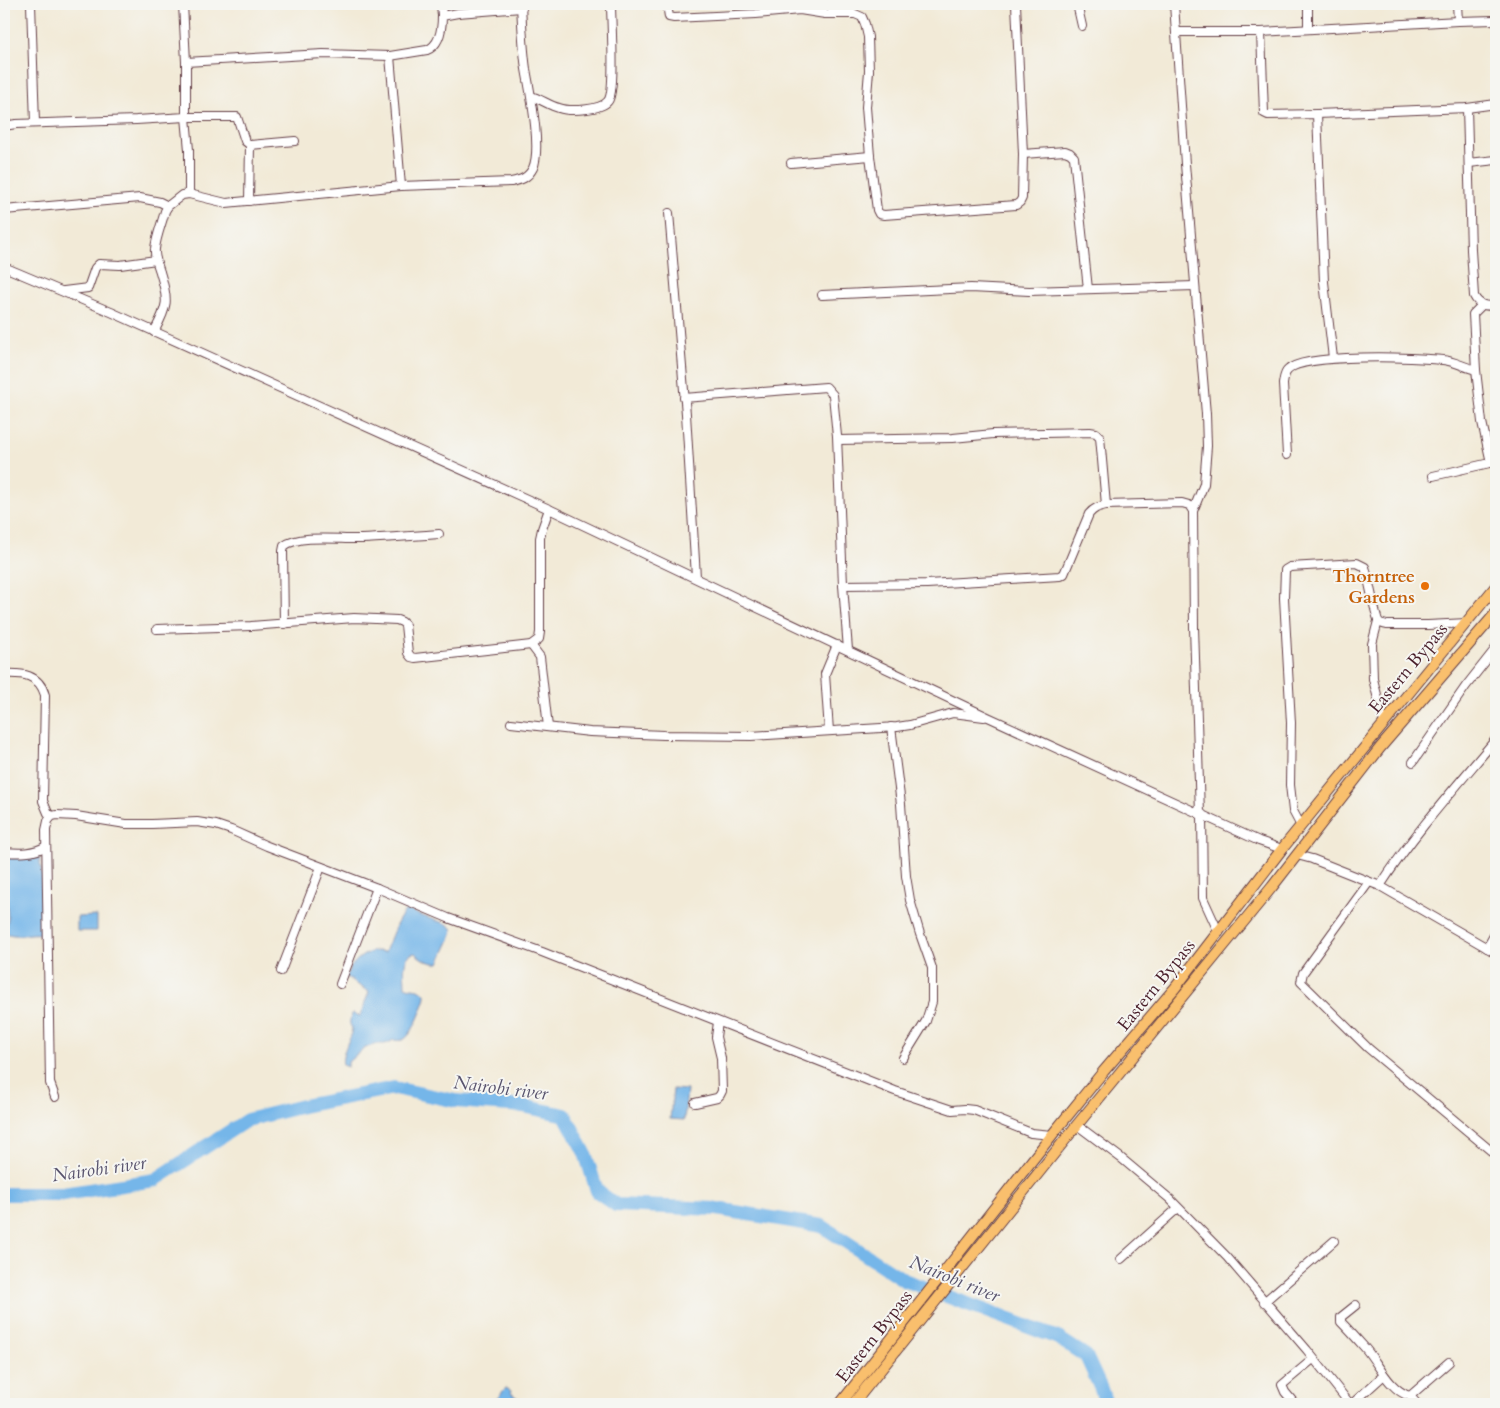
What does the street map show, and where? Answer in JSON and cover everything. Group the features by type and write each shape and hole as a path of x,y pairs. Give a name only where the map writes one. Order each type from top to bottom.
{"main road":[{"name":"Eastern Bypass","path":"853,1404 921,1311 947,1269 1052,1135 1175,988 1282,849 1496,586"},
{"name":"Eastern Bypass","path":"840,1404 921,1311 961,1270 1297,855 1380,748 1496,613"}],"street":[{"path":"31,4 35,123"},
{"path":"183,4 189,194"},
{"path":"186,62 324,54 390,56 432,48 436,44 440,33 441,4"},
{"path":"531,96 559,108 573,110 587,109 605,104 609,100 612,72 611,4"},
{"path":"667,4 668,14 674,18 756,14 812,8 825,14 855,14 862,17 868,45 869,71 866,107 870,156 877,210 879,214 884,215 1016,205 1020,202 1022,198 1023,154 1016,4"},
{"path":"1077,4 1082,26"},
{"path":"1174,4 1206,414 1207,446 1204,484 1193,511 1194,627 1203,898 1219,933"},
{"path":"1308,4 1308,29"},
{"path":"1457,4 1458,21"},
{"path":"154,332 166,306 163,282 155,250 165,211 168,206 182,196 189,194 226,203 401,186 523,180 532,170 535,162 536,137 524,46 522,6 442,16"},
{"path":"1176,32 1261,32 1496,20"},
{"path":"1261,32 1264,114 1317,114 1467,108 1496,104"},
{"path":"390,56 401,186"},
{"path":"1467,108 1474,296 1477,302 1482,305 1496,306"},
{"path":"1317,114 1324,282 1332,358"},
{"path":"4,126 186,117 237,117 245,141 250,146 249,201"},
{"path":"250,146 295,141"},
{"path":"1023,154 1065,152 1070,153 1074,158 1088,289"},
{"path":"791,163 870,156"},
{"path":"1469,163 1496,160"},
{"path":"4,210 140,198 160,202 168,206"},
{"path":"669,213 696,577"},
{"path":"62,292 88,288 95,268 100,264 156,260"},
{"path":"4,267 550,509 988,717 1259,841 1282,849"},
{"path":"822,295 972,288 1029,291 1195,286"},
{"path":"1433,476 1494,463 1482,422 1476,370 1473,314 1482,305"},
{"path":"1287,455 1283,384 1287,370 1294,366 1332,358 1392,358 1444,360 1476,370"},
{"path":"684,398 826,387 833,395 838,440 843,585 848,650"},
{"path":"838,440 953,438 993,434 1096,433 1100,437 1106,506"},
{"path":"843,585 926,584 1060,576 1064,574 1089,514 1097,507 1182,503 1189,505 1193,511"},
{"path":"157,629 251,626 354,618 397,620 402,622 405,625 408,653 411,657 415,658 531,645 539,639 540,632 540,538 550,509"},
{"path":"284,624 283,551 284,546 288,542 317,538 359,539 439,534"},
{"path":"1301,826 1292,811 1290,785 1291,723 1283,581 1285,570 1290,567 1357,563 1365,567 1378,621 1372,644 1373,679 1384,722"},
{"path":"1378,621 1387,625 1467,623"},
{"path":"531,645 540,657 548,727"},
{"path":"829,731 825,674 837,645"},
{"path":"1413,762 1466,686 1496,648"},
{"path":"4,674 17,673 28,675 43,687 45,695 43,800 48,813 52,816"},
{"path":"511,723 590,732 750,736 910,725 953,713 988,717"},
{"path":"891,727 910,900 932,968 932,1002 926,1021 902,1058"},
{"path":"1380,886 1412,840 1445,798 1496,739"},
{"path":"55,1097 50,1083 46,846 48,822 52,816 57,815 126,824 197,822 216,825 448,918 542,952 718,1022 936,1105 952,1110 974,1110 1031,1133 1052,1135"},
{"path":"4,852 31,852 46,846"},
{"path":"1297,855 1312,859 1380,886 1496,953"},
{"path":"281,971 321,867"},
{"path":"1369,882 1303,973 1301,982 1368,1048 1496,1154"},
{"path":"340,984 377,888"},
{"path":"1487,948 1496,932"},
{"path":"695,1104 717,1098 722,1091 722,1058 716,1037 718,1022"},
{"path":"1077,1125 1121,1158 1178,1208 1227,1257 1351,1404 1384,1375"},
{"path":"1120,1259 1178,1208"},
{"path":"1264,1302 1334,1241"},
{"path":"1356,1305 1341,1316 1340,1322 1366,1349 1384,1375 1401,1392 1410,1396 1417,1404"},
{"path":"1295,1404 1282,1385 1313,1359"},
{"path":"1410,1396 1449,1362"}],"water":[{"path":"4,857 39,857 44,884 41,934 13,935 4,932 8,919"},
{"path":"407,909 447,924 453,929 452,935 439,963 426,961 415,953 408,957 406,961 404,971 405,986 421,990 426,998 417,1022 410,1034 402,1040 393,1040 366,1048 348,1062 348,1067 343,1065 342,1061 352,1028 350,1018 353,1013 360,1016 369,992 346,977 350,968 362,956 377,951 385,952 397,924"},
{"path":"97,916 97,931 77,931 77,917"},
{"path":"673,1089 687,1090 684,1120 670,1119"},
{"path":"506,1388 511,1391 525,1404 490,1404"}],"waterway":[{"name":"Nairobi river","path":"4,1194 63,1194 155,1180 247,1120 303,1106 394,1088 456,1101 523,1106 565,1115 585,1153 597,1191 616,1205 717,1209 822,1226 904,1280 1058,1338 1086,1356 1106,1404"}],"place":[{"name":"Thorntree Gardens","path":"1425,586"}]}
